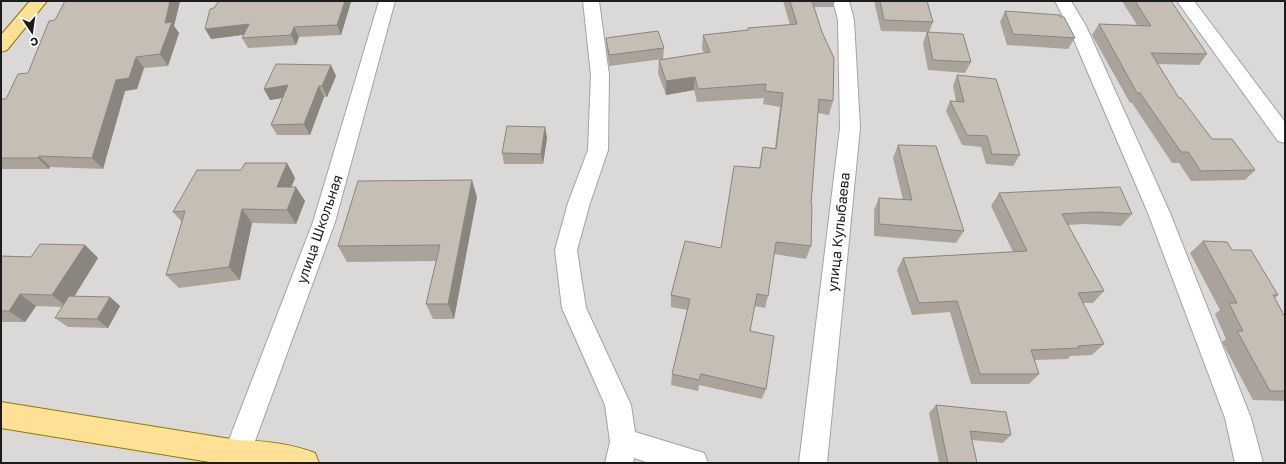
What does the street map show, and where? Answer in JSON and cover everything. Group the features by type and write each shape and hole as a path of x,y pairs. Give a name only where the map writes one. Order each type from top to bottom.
{"main road":[{"path":"1,46 39,1"},
{"path":"1,415 234,458 265,455 305,463"}],"street":[{"name":"улица Школьная","path":"234,458 324,222 388,1"},
{"path":"591,1 600,75 598,150 579,203 566,250 574,308 618,405 621,452 694,463"},
{"name":"улица Кулыбаева","path":"813,463 850,128 846,20 841,1"},
{"path":"1064,1 1078,26 1159,213 1238,418 1249,463"},
{"path":"1185,1 1285,136"}],"shaded area":[{"path":"1,1 1285,1 1285,463 1,463"}],"building":[{"path":"65,1 170,1 165,23 172,22 160,54 136,57 129,78 116,80 92,158 39,156 38,158 1,158 1,99 6,99 18,74 28,73 49,21 55,20"},
{"path":"219,1 345,1 337,25 294,27 291,35 242,38 249,24 205,29 210,9 214,8"},
{"path":"790,1 812,1 822,32 834,58 833,101 819,99 811,205 811,246 776,242 768,296 757,294 750,331 774,336 766,389 701,374 699,380 672,374 690,299 671,295 685,241 721,248 734,166 760,168 763,147 776,149 783,93 765,91 766,84 698,89 695,77 666,81 659,60 710,52 703,35 748,30 748,28 797,24"},
{"path":"880,1 927,1 933,22 884,20"},
{"path":"1135,1 1171,1 1207,54 1151,53 1179,98 1181,98 1212,139 1232,139 1255,170 1201,171 1188,152 1181,152 1140,93 1137,93 1099,24 1151,26"},
{"path":"1005,11 1060,15 1060,17 1064,17 1075,38 1013,34"},
{"path":"658,31 664,48 609,55 606,38"},
{"path":"927,32 963,34 971,62 933,60"},
{"path":"276,64 331,65 322,86 319,86 304,124 271,125 288,85 264,89"},
{"path":"957,75 996,79 1020,155 992,154 987,136 967,135 950,101 964,102"},
{"path":"507,126 545,127 541,154 502,153"},
{"path":"898,145 936,146 964,231 879,224 879,198 912,200"},
{"path":"245,163 287,163 277,187 296,187 287,210 242,209 229,267 166,275 185,211 173,212 197,170 241,170"},
{"path":"472,180 448,304 426,304 440,245 338,246 358,181"},
{"path":"1120,187 1132,214 1095,212 1062,214 1104,291 1078,293 1104,344 1078,346 1079,348 1031,350 1039,374 980,374 957,301 919,303 903,258 1027,251 999,193"},
{"path":"1203,241 1227,242 1232,250 1251,250 1278,295 1273,295 1285,317 1285,391 1270,391 1237,331 1243,331 1229,303 1237,303"},
{"path":"40,244 85,245 52,295 20,294 9,311 1,311 1,256 31,257"},
{"path":"69,296 110,297 97,319 55,318"},
{"path":"936,405 1006,412 1011,435 970,431 977,463 948,463"}]}
